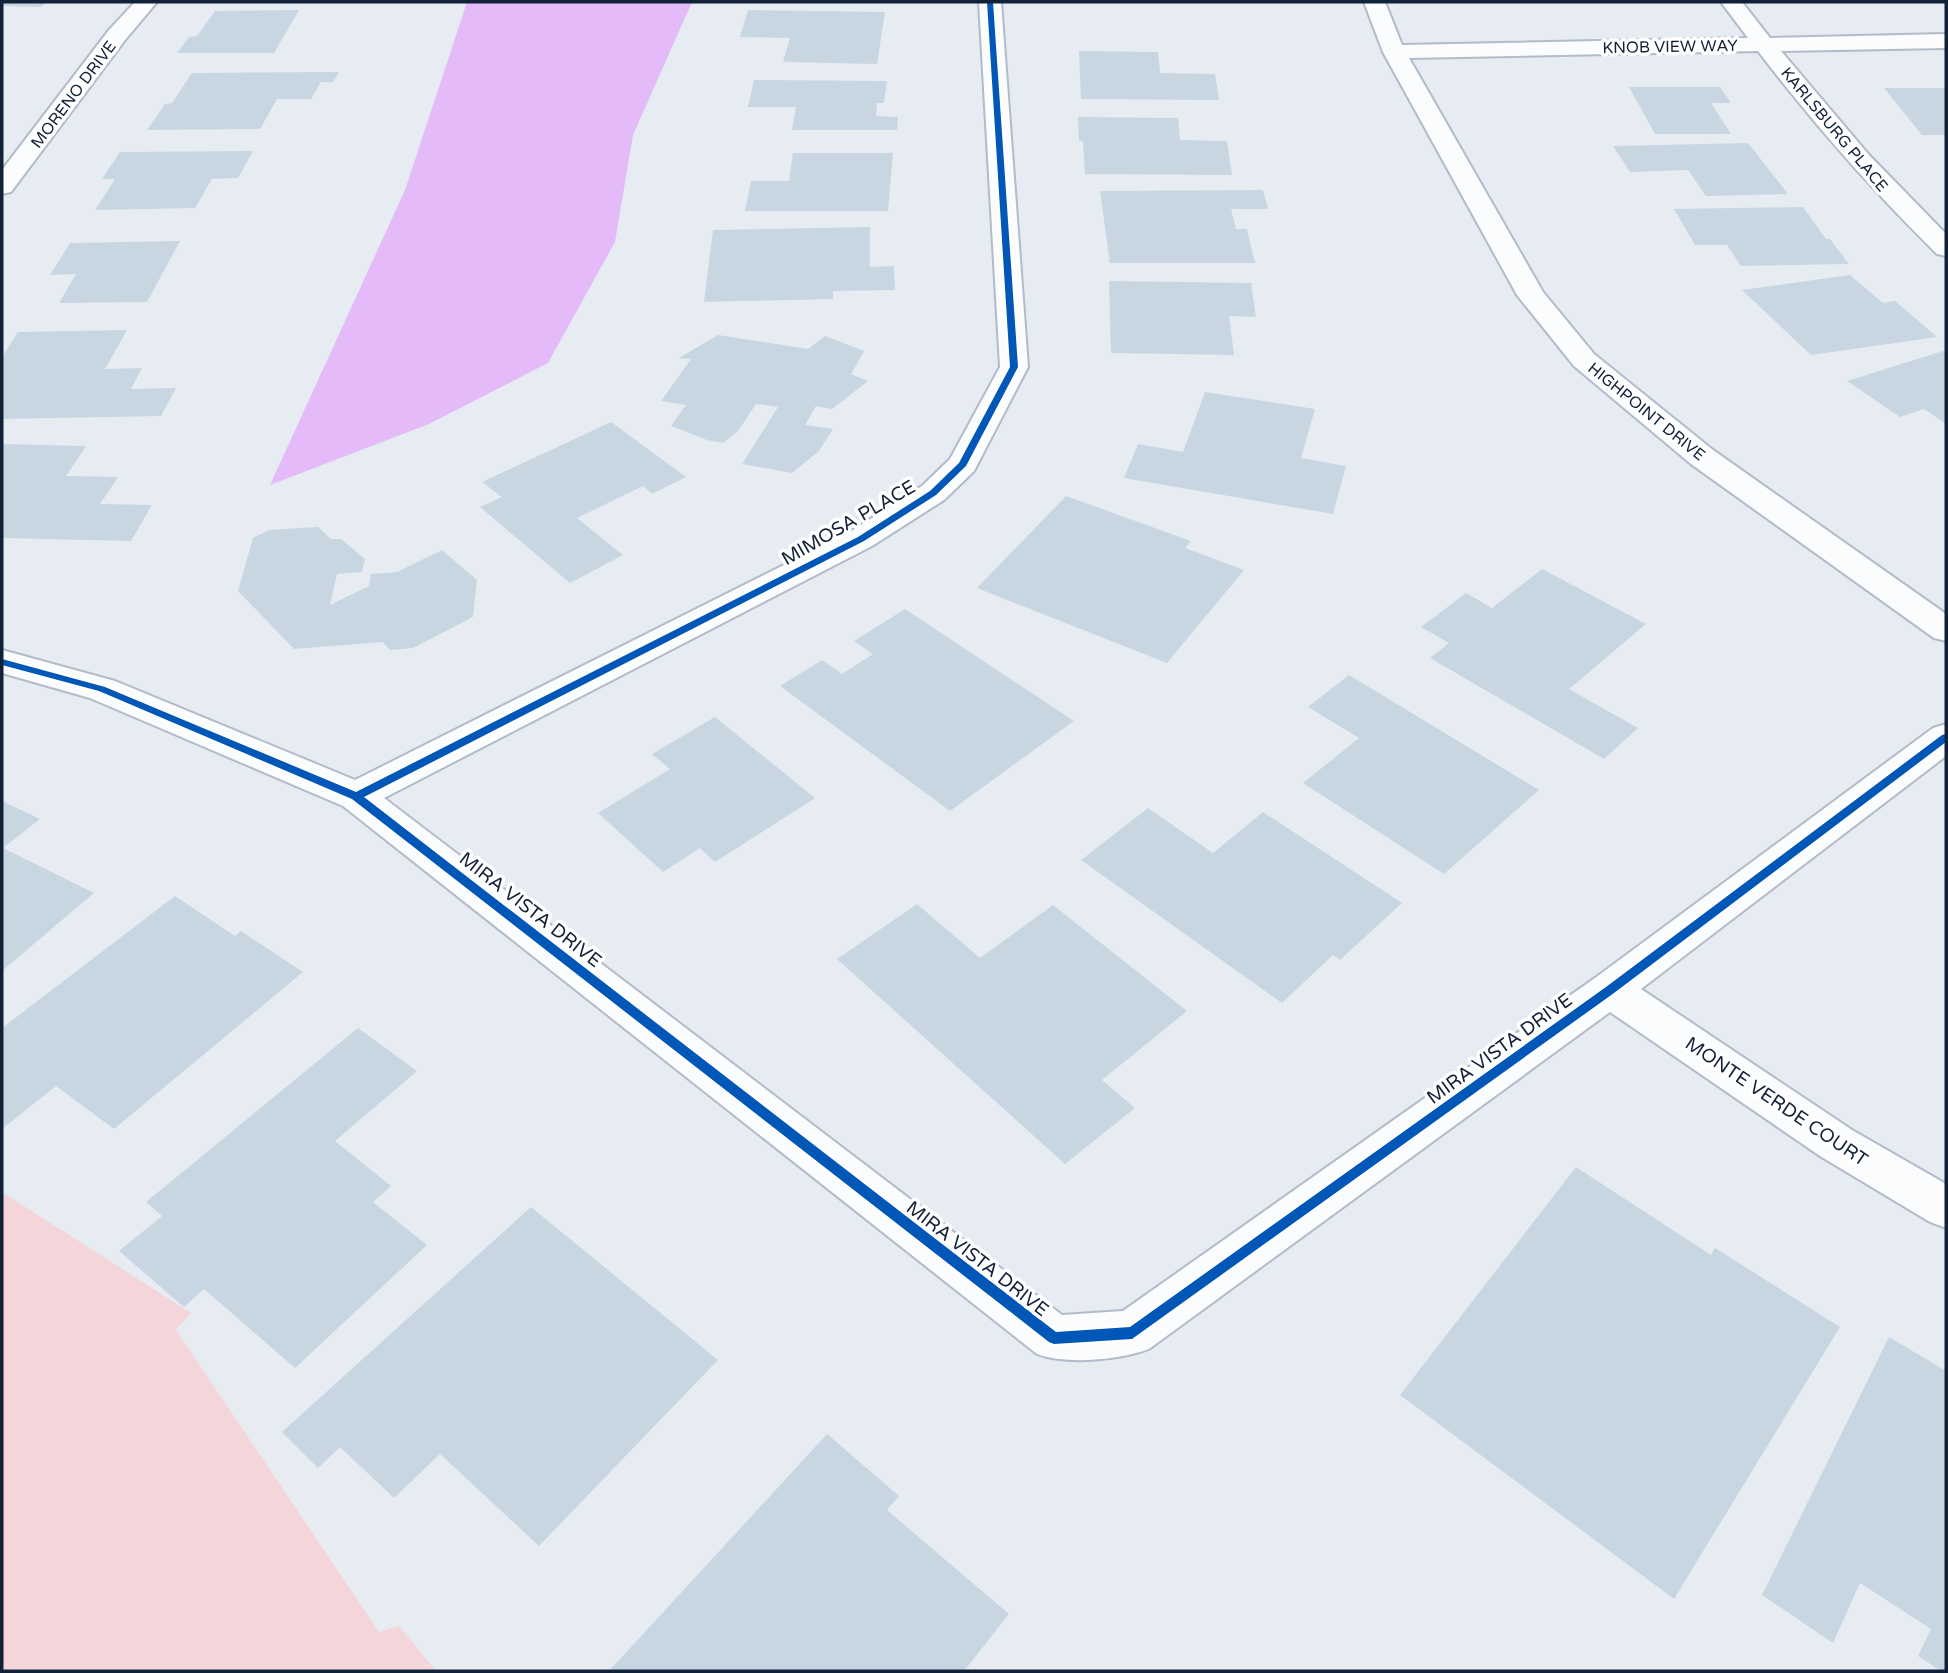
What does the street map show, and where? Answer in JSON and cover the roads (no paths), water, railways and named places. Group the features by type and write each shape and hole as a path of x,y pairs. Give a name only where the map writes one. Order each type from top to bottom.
{"street":[{"name":"MORENO DRIVE","path":"2,187 117,35 146,2"},
{"name":"MIMOSA PLACE","path":"356,796 861,539 933,493 963,464 1014,367 990,2"},
{"name":"HIGHPOINT DRIVE","path":"1375,2 1394,52 1531,295 1584,360 1702,457 1946,630"},
{"name":"KARLSBURG PLACE","path":"1731,2 1892,197 1946,248"},
{"name":"KNOB VIEW WAY","path":"1394,52 1946,41"},
{"name":"MIRA VISTA DRIVE","path":"2,662 102,689 356,796 1054,1338 1132,1333 1611,990 1946,737"},
{"name":"MONTE VERDE COURT","path":"1611,990 1836,1143 1946,1208"}]}
